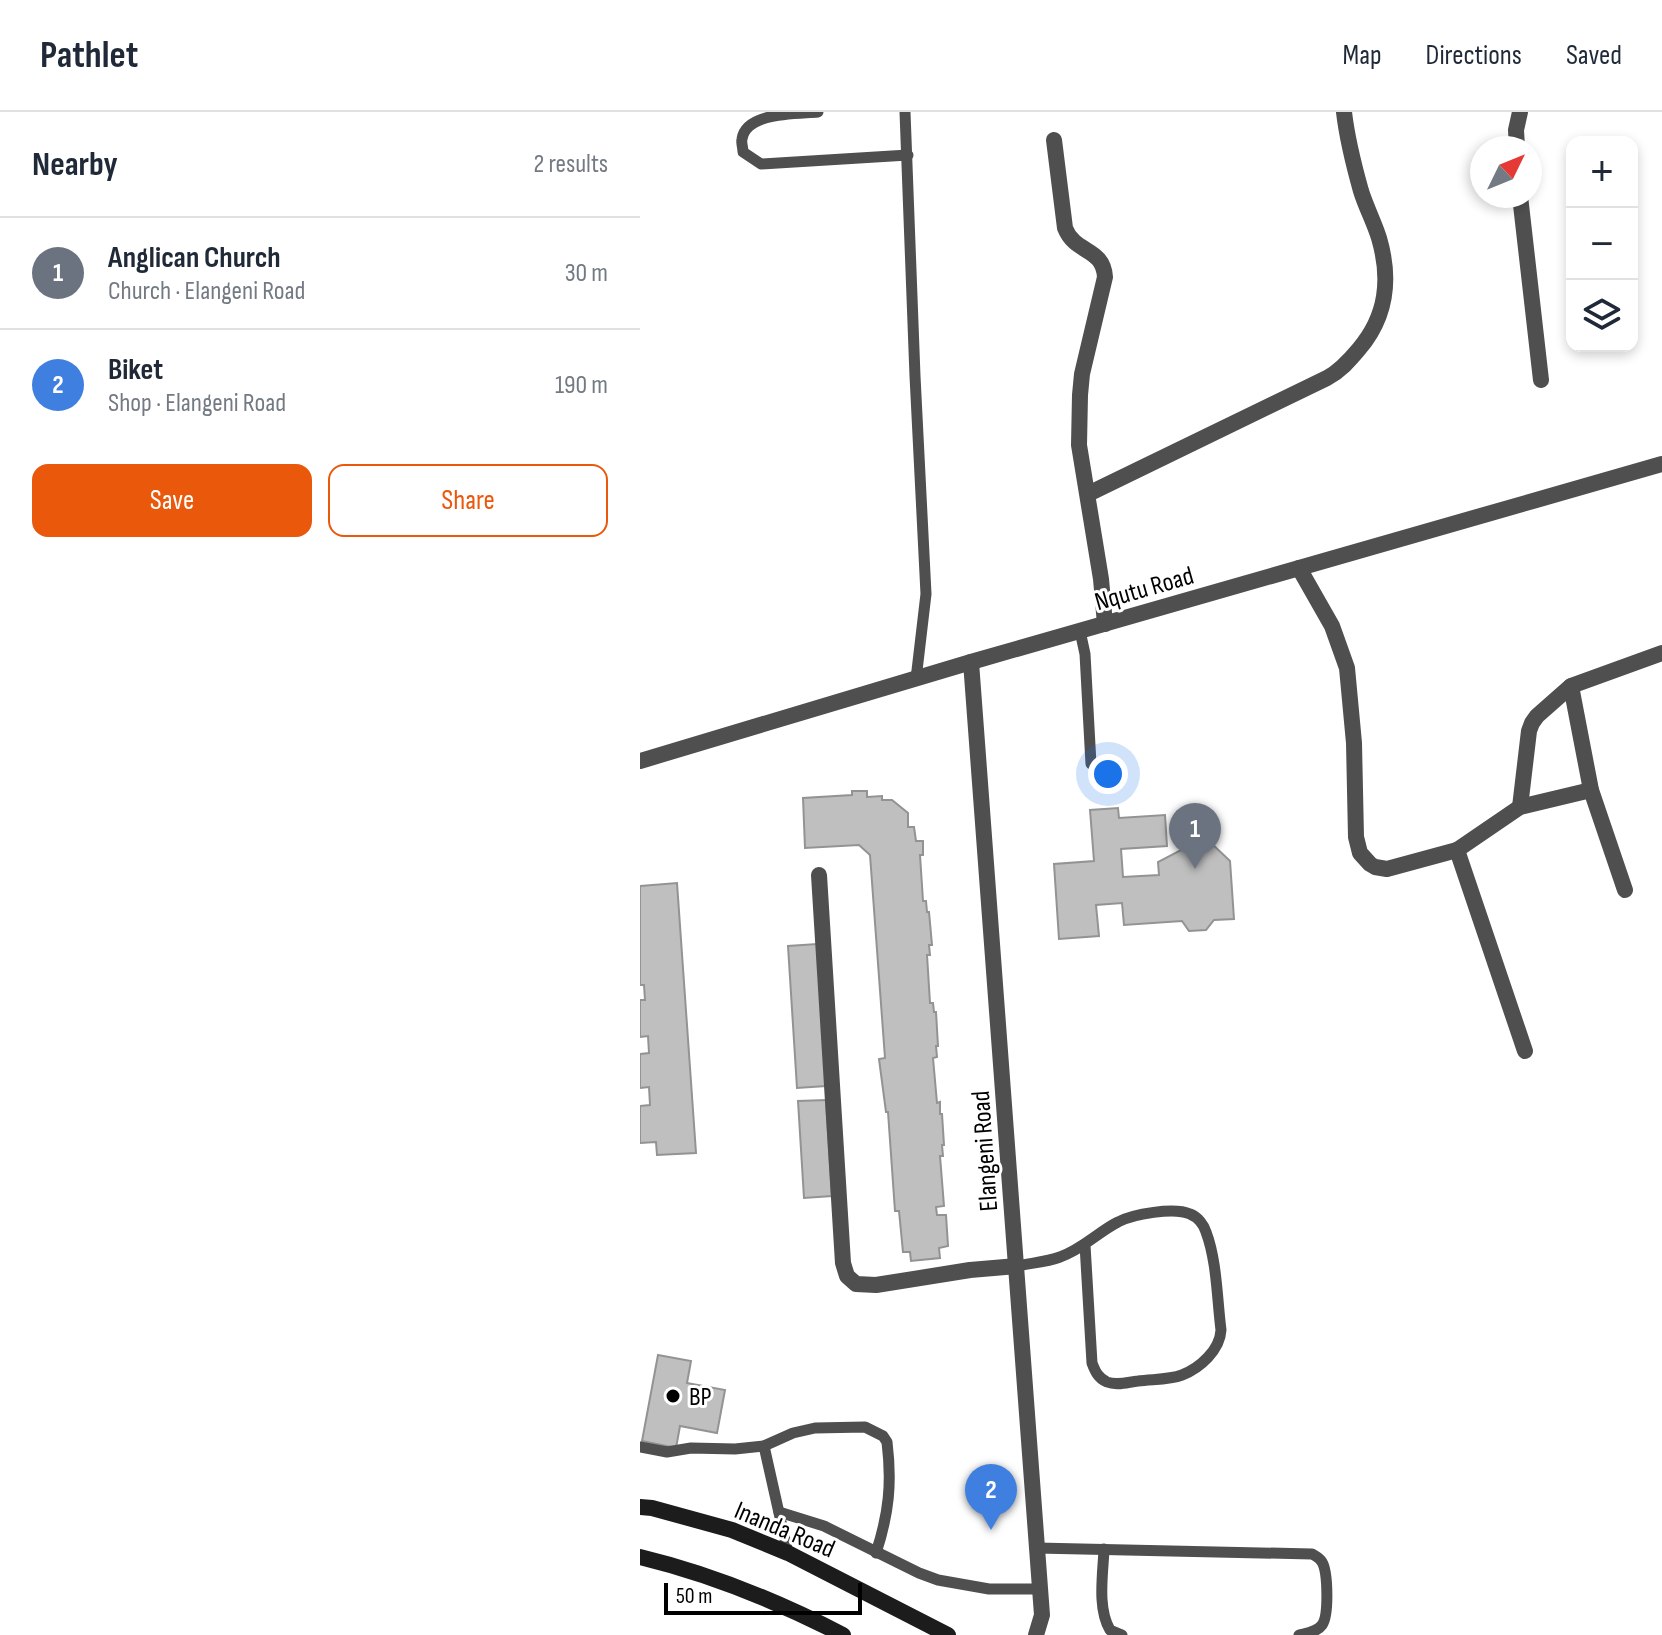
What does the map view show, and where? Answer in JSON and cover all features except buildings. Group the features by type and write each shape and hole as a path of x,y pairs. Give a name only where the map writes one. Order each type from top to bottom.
{"main road":[{"name":"Inanda Road","path":"640,1507 732,1530 788,1553 948,1635"},
{"path":"640,1557 724,1582 843,1635"}],"street":[{"path":"1088,494 1340,371 1364,343 1377,323 1383,306 1384,267 1379,240 1358,180 1344,112"},
{"path":"1516,136 1520,112"},
{"path":"1054,140 1068,237 1101,260 1105,277 1082,374 1079,445 1101,579 1105,624"},
{"path":"1521,208 1541,380"},
{"name":"Nqutu Road","path":"640,761 971,662 1662,464"},
{"path":"1299,568 1332,626 1347,668 1354,743 1356,837 1360,853 1370,864 1387,869 1457,850 1520,807 1591,790"},
{"path":"1520,807 1531,726 1541,712 1571,686 1662,653"},
{"name":"Elangeni Road","path":"971,662 1042,1615 1036,1635"},
{"path":"1571,686 1591,790 1625,890"},
{"path":"1457,850 1525,1051"},
{"path":"819,875 843,1263 847,1276 856,1284 876,1285 1017,1266"}],"lane":[{"path":"818,112 763,117 750,124 742,138 743,152 761,164 908,155"},
{"path":"905,112 926,594 916,679"},
{"path":"1080,631 1085,654 1091,764"},
{"path":"1017,1266 1059,1258 1085,1245 1118,1221 1166,1211 1189,1213 1202,1223 1207,1233 1213,1266 1221,1330 1213,1353 1181,1375 1116,1384 1102,1379 1092,1363 1085,1245"},
{"path":"640,1447 667,1452 691,1448 735,1449 764,1446 793,1433 815,1428 865,1427 883,1436 887,1442 888,1511 876,1553"},
{"path":"764,1446 788,1553"},
{"path":"779,1512 824,1526 938,1580 989,1589 1040,1589"},
{"path":"1037,1548 1312,1554 1324,1564 1327,1583 1325,1618 1319,1628 1299,1635"},
{"path":"1104,1549 1105,1617 1110,1630 1122,1635"}],"place":[{"name":"Anglican Church","path":"1195,869"},
{"name":"BP","path":"673,1396"},
{"name":"Biket","path":"991,1530"}]}
